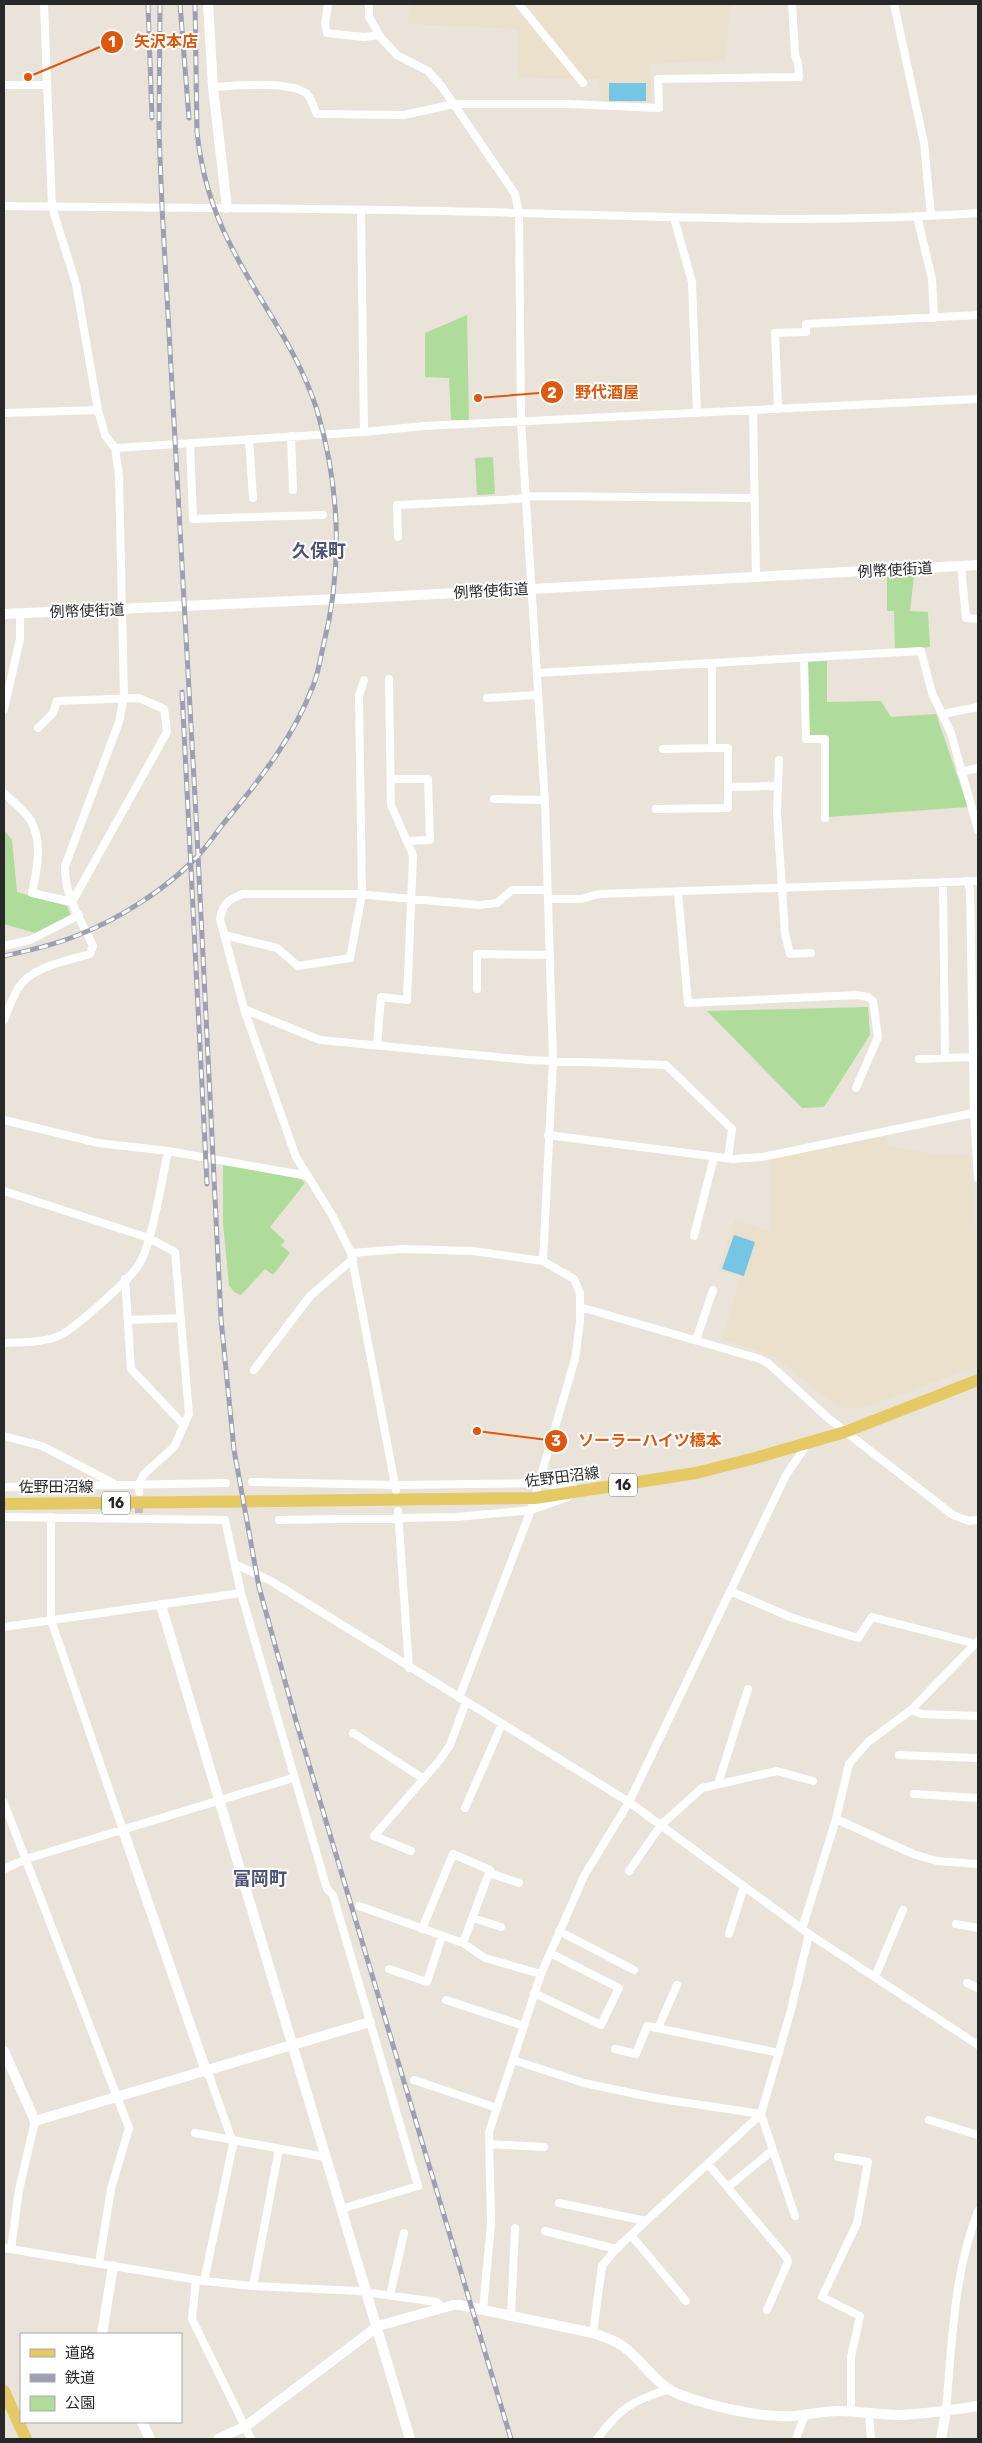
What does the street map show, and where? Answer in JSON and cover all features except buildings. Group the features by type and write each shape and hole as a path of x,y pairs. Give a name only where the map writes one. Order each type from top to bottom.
{"main road":[{"name":"佐野田沼線","path":"4,1504 253,1502 533,1504 589,1490 696,1473 809,1443 845,1432 978,1380"},
{"path":"4,2391 26,2439"}],"street":[{"path":"4,1020 18,989 26,978 36,972 90,954 93,946 72,902 65,880 65,866 119,722 124,698 119,476 115,448 105,435 98,410 78,294 52,207 44,4"},
{"path":"208,4 213,87 227,208"},
{"path":"328,4 325,24 327,33 364,37 379,35"},
{"path":"369,4 369,17 379,35 397,55 428,71 454,104 515,194 519,213 521,422 530,589 545,800 553,1060 542,1261"},
{"path":"519,4 583,83"},
{"path":"213,87 269,85 298,90 310,98 317,114 404,115 454,104 569,104 659,108 658,79 799,77 798,63 795,55 792,4"},
{"path":"894,4 924,143 931,216"},
{"path":"4,86 47,85"},
{"path":"4,206 361,210 674,218 931,216 978,213"},
{"path":"361,210 364,432"},
{"path":"917,216 932,279 934,318"},
{"path":"674,218 692,282 697,413"},
{"path":"778,409 775,333 806,332 806,324 978,315"},
{"path":"115,448 364,432 424,426 978,399"},
{"path":"4,413 98,410"},
{"path":"754,410 756,577"},
{"path":"291,436 293,490"},
{"path":"249,439 253,498"},
{"path":"190,443 193,519 324,515"},
{"path":"398,537 397,504 518,498 525,496 755,498"},
{"name":"例幣使街道","path":"4,614 978,565"},
{"path":"960,566 966,618 978,619"},
{"path":"4,709 20,639 20,613"},
{"path":"537,673 921,652 932,692 951,733 978,830"},
{"path":"804,659 806,739 825,739 825,818"},
{"path":"712,663 712,748"},
{"path":"377,1045 381,997 407,1000 409,900 413,855 392,805 389,679"},
{"path":"224,935 277,948 298,966 350,958 362,894 358,696 364,680"},
{"path":"487,698 538,695"},
{"path":"38,728 53,713 56,701 84,702 85,699 139,698 164,709 167,732 72,902"},
{"path":"942,714 978,707"},
{"path":"656,809 728,808 728,748 663,750"},
{"path":"779,760 777,813 785,934 790,954 811,953"},
{"path":"961,772 978,768"},
{"path":"391,779 428,779 430,840 407,841"},
{"path":"728,787 778,786"},
{"path":"4,793 30,820 36,833 38,864 32,893 72,902"},
{"path":"494,799 545,800"},
{"path":"967,881 970,890 973,1057 978,1178"},
{"path":"396,1487 352,1256 332,1215 296,1157 244,1009 220,918 222,908 229,899 243,894 362,894 409,900 479,905 498,903 512,890 543,890 548,895 581,898 599,894 978,881"},
{"path":"943,882 945,1058"},
{"path":"678,892 688,1003 858,996 868,997 873,1001 878,1037 856,1088"},
{"path":"4,946 30,940 79,915"},
{"path":"477,989 477,954 550,955"},
{"path":"244,1009 320,1040 528,1060 666,1065 732,1129 728,1158"},
{"path":"919,1059 973,1057"},
{"path":"548,1135 728,1158 762,1156 976,1113"},
{"path":"4,1120 98,1143 168,1151 308,1176"},
{"path":"4,1343 42,1340 61,1335 91,1312 139,1266 149,1238 168,1151"},
{"path":"694,1236 714,1157"},
{"path":"4,1191 149,1238 175,1252 189,1414 174,1447 144,1474 139,1488"},
{"path":"254,1370 310,1296 352,1256 403,1249 473,1251 542,1261 574,1279 580,1293 575,1359 540,1483 462,1700 450,1745 424,1779 374,1836 411,1851"},
{"path":"125,1279 131,1369 184,1425"},
{"path":"696,1340 713,1290"},
{"path":"580,1307 760,1359 769,1364 845,1432 954,1515 969,1521 978,1520"},
{"path":"128,1320 181,1318"},
{"path":"4,1436 42,1446 115,1484"},
{"path":"483,2310 491,2224 489,2132 541,1974 584,1876 629,1802 786,1475 809,1443"},
{"path":"252,1482 396,1487 540,1483 589,1490"},
{"path":"4,1486 115,1484 139,1488 226,1484"},
{"path":"280,1520 398,1514 457,1517 533,1504"},
{"path":"398,1514 409,1668"},
{"path":"4,1517 139,1516 226,1520 241,1593 293,1778 327,1889 333,1894 418,2186 341,2209"},
{"path":"51,1517 51,1620 206,2071 233,2140 192,2319 251,2439"},
{"path":"235,1564 271,1581 409,1668 629,1802 806,1931 978,2045"},
{"path":"730,1591 790,1617 858,1638 872,1617 977,1642"},
{"path":"4,1627 241,1593"},
{"path":"162,1605 325,2157 368,2292 410,2439"},
{"path":"593,2333 602,2266 616,2249 762,2114 779,2053 806,1931 849,1764 868,1742 911,1710 977,1642"},
{"path":"718,1784 748,1689"},
{"path":"911,1710 922,1714 978,1716"},
{"path":"465,1808 502,1724"},
{"path":"353,1733 424,1779"},
{"path":"900,1756 978,1758"},
{"path":"629,1871 661,1825 702,1788 777,1770 813,1781"},
{"path":"4,1869 26,1859 293,1778"},
{"path":"914,1794 978,1798"},
{"path":"4,1803 129,2128 111,2189 99,2263"},
{"path":"836,1819 921,1856 937,1861 978,1864"},
{"path":"422,1929 453,1854 490,1870 463,1944"},
{"path":"489,1873 519,1883"},
{"path":"729,1934 744,1886"},
{"path":"359,1906 463,1944 485,1958 541,1974"},
{"path":"875,1977 903,1910"},
{"path":"472,1918 501,1927"},
{"path":"956,1924 978,1928"},
{"path":"559,1931 634,1970"},
{"path":"389,1968 427,1982 442,1936"},
{"path":"534,1993 601,2025 620,1988 550,1953"},
{"path":"967,1983 978,1988"},
{"path":"658,2028 677,1985"},
{"path":"446,2000 524,2026"},
{"path":"35,2121 370,2022"},
{"path":"615,2049 636,2054 647,2026 779,2053"},
{"path":"4,2051 35,2121 8,2249 200,2281 253,2286 368,2292 437,2302 442,2308"},
{"path":"513,2060 584,2084 655,2098 762,2114"},
{"path":"414,2080 497,2108"},
{"path":"762,2114 795,2216"},
{"path":"929,2120 978,2135"},
{"path":"195,2132 325,2157"},
{"path":"489,2144 544,2148"},
{"path":"253,2286 279,2149"},
{"path":"728,2188 773,2150"},
{"path":"838,2158 868,2162 858,2223 822,2297 860,2316 851,2356 851,2412"},
{"path":"708,2164 787,2258 788,2262 767,2310"},
{"path":"559,2203 646,2221"},
{"path":"941,2439 946,2412 954,2319 969,2235 978,2211"},
{"path":"511,2316 515,2228"},
{"path":"546,2231 616,2249"},
{"path":"390,2295 404,2232"},
{"path":"631,2235 686,2301"},
{"path":"969,2235 978,2235"},
{"path":"102,2333 113,2266"},
{"path":"218,2439 246,2426 378,2326 442,2308 460,2305 593,2333 618,2343 657,2381 670,2389 725,2408 777,2416 851,2412 898,2415 946,2412 978,2406"},
{"path":"597,2439 612,2419 625,2408 640,2398 670,2389"},
{"path":"869,2413 870,2439"},
{"path":"796,2439 805,2414"},
{"path":"142,2423 150,2439"}],"shaded area":[{"path":"410,4 730,4 726,60 649,64 652,102 601,104 599,79 518,78 518,29 408,24"},
{"path":"885,1136 888,1146 937,1155 970,1155 978,1259 978,1366 863,1408 838,1407 777,1358 722,1339 741,1277 718,1270 735,1219 771,1232 771,1159"}],"green space":[{"path":"467,315 469,420 451,420 449,378 425,377 425,333"},
{"path":"493,457 495,494 477,495 475,458"},
{"path":"914,576 910,611 928,612 930,647 895,650 894,611 887,611 887,577"},
{"path":"827,661 827,702 881,701 891,717 936,714 968,807 829,817 828,736 809,736 806,662"},
{"path":"4,830 12,840 17,892 67,906 71,916 35,933 4,924"},
{"path":"868,1007 870,1035 824,1107 802,1108 707,1011"},
{"path":"223,1164 300,1178 305,1183 270,1227 285,1241 281,1245 290,1253 273,1275 265,1269 241,1295 234,1292 229,1285 223,1223"}],"water":[{"path":"609,83 646,83 646,101 609,101"},
{"path":"734,1235 755,1242 744,1276 722,1269"}],"tunnel":[{"path":"139,1499 139,1513"}],"railway":[{"path":"148,4 152,118"},
{"path":"160,4 159,132 162,207 196,815 221,1319 234,1450 259,1587 296,1721 511,2439"},
{"path":"180,4 189,118"},
{"path":"4,956 56,943 108,922 160,889 190,863 241,803 287,739 313,686 329,617 334,588 336,528 334,498 325,439 309,387 288,345 230,244 208,189 201,161 197,132 195,4"},
{"path":"182,692 207,1184"}],"place":[{"name":"矢沢本店","path":"28,77"},
{"name":"野代酒屋","path":"478,398"},
{"name":"ソーラーハイツ橋本","path":"477,1431"}],"district":[{"name":"久保町","path":"319,551"},
{"name":"富岡町","path":"260,1879"}]}
